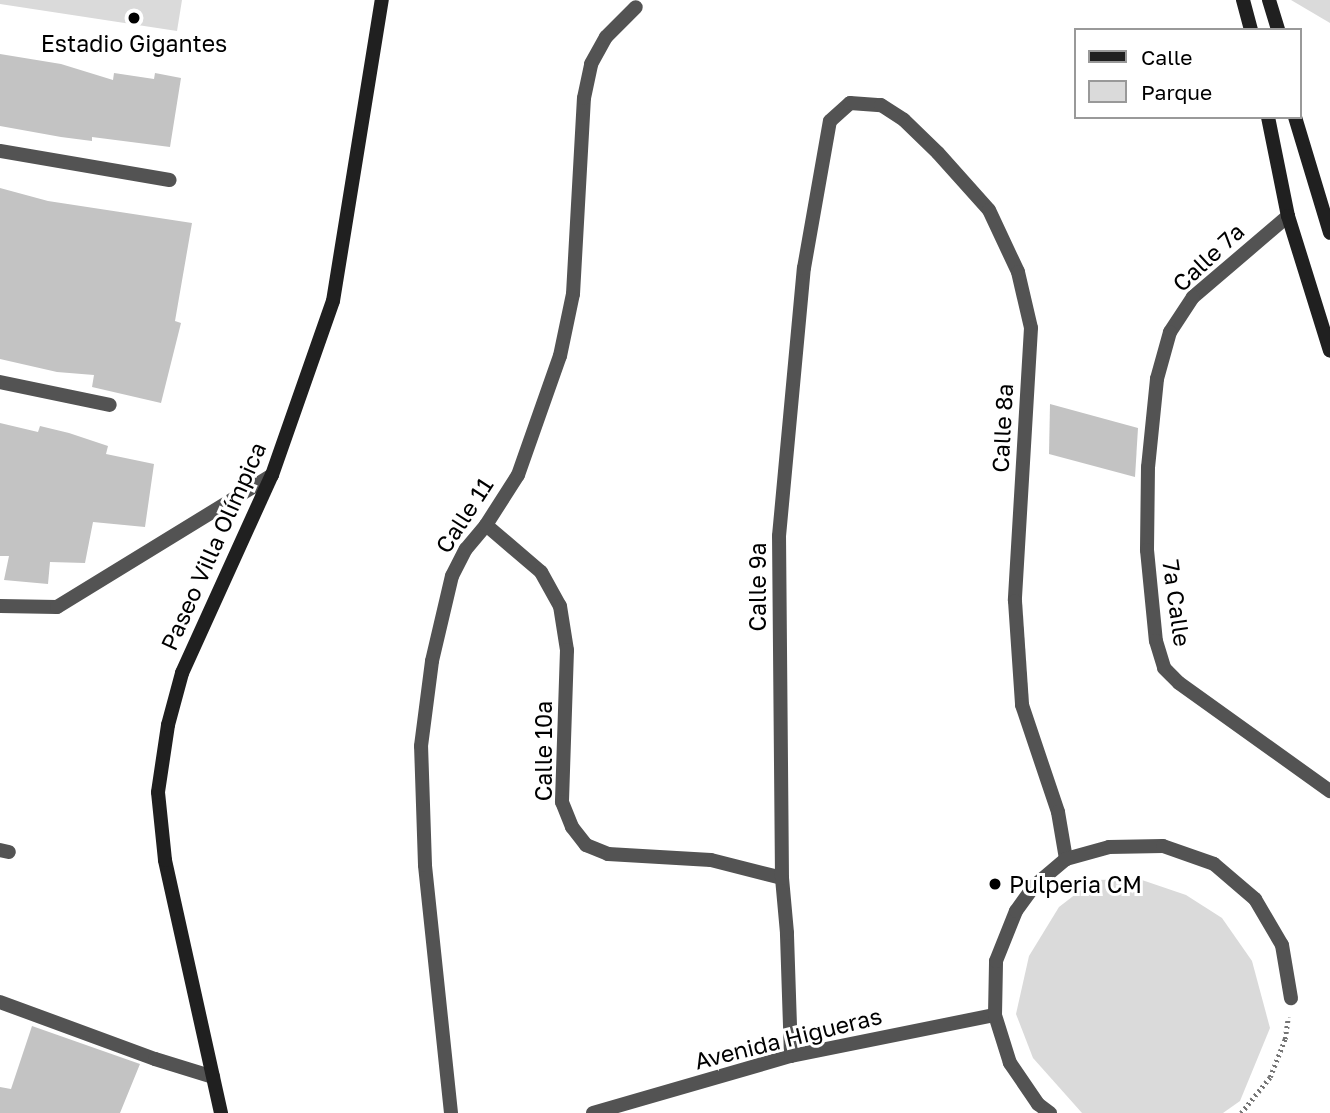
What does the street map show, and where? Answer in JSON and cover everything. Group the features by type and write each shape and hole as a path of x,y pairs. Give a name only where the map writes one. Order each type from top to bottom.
{"main road":[{"name":"Paseo Villa Olímpica","path":"221,1113 165,860 159,792 168,724 183,673 272,475 333,301 382,0"},
{"path":"1243,0 1250,28"},
{"path":"1269,0 1277,28"},
{"path":"1268,119 1288,216 1330,351"},
{"path":"1296,119 1330,233"}],"street":[{"name":"Calle 11","path":"451,1113 425,865 421,746 432,662 452,576 466,549 486,525 518,475 561,356 573,294 584,98 591,64 606,37 636,7"},
{"name":"Calle 8a","path":"831,121 850,103 881,105 904,120 989,209 1017,272 1031,328 1015,601 1022,705 1058,813 1066,859"},
{"name":"Calle 9a","path":"791,1056 787,933 782,878 779,536 804,268 831,121"},
{"path":"0,151 170,180"},
{"name":"Calle 7a","path":"1157,379 1170,332 1193,297 1288,216"},
{"name":"7a Calle","path":"1157,379 1148,467 1147,550 1156,641 1164,668 1179,683 1330,791"},
{"path":"0,382 110,405"},
{"path":"0,606 57,607 272,475"},
{"name":"Calle 10a","path":"486,525 541,572 560,606 567,650 562,802 572,827 586,845 608,853 711,860 782,878"},
{"path":"1050,1113 1038,1104 1010,1063 995,1015 996,961 1016,911 1034,886 1066,859 1109,847 1163,846 1213,864 1255,898 1282,945 1291,999"},
{"path":"0,1002 155,1059 213,1077"},
{"name":"Avenida Higueras","path":"593,1113 791,1056 995,1015"}],"path":[{"path":"1241,1113 1270,1077 1285,1039 1291,999"}],"green space":[{"name":"Estadio Gigantes","path":"0,0 182,0 177,31 0,4"},
{"path":"1291,0 1330,0 1330,23"},
{"path":"1139,879 1186,895 1222,918 1252,961 1270,1028 1240,1101 1223,1113 1082,1113 1033,1058 1016,1014 1029,956 1059,907 1094,880"}],"building":[{"path":"0,54 61,64 113,80 114,73 154,79 155,73 181,78 170,147 92,137 92,141 0,126"},
{"path":"0,188 48,201 192,223 175,321 181,323 161,403 92,387 94,375 57,372 0,359"},
{"path":"1050,404 1138,428 1135,477 1049,454"},
{"path":"0,423 38,432 40,426 69,433 108,446 106,454 154,464 145,527 93,522 85,563 50,562 48,584 4,580 9,556 0,556"},
{"path":"32,1026 140,1064 120,1113 0,1113 0,1087 11,1089"}],"place":[{"name":"Estadio Gigantes","path":"134,18"},
{"name":"Pulperia CM","path":"995,884"}]}
